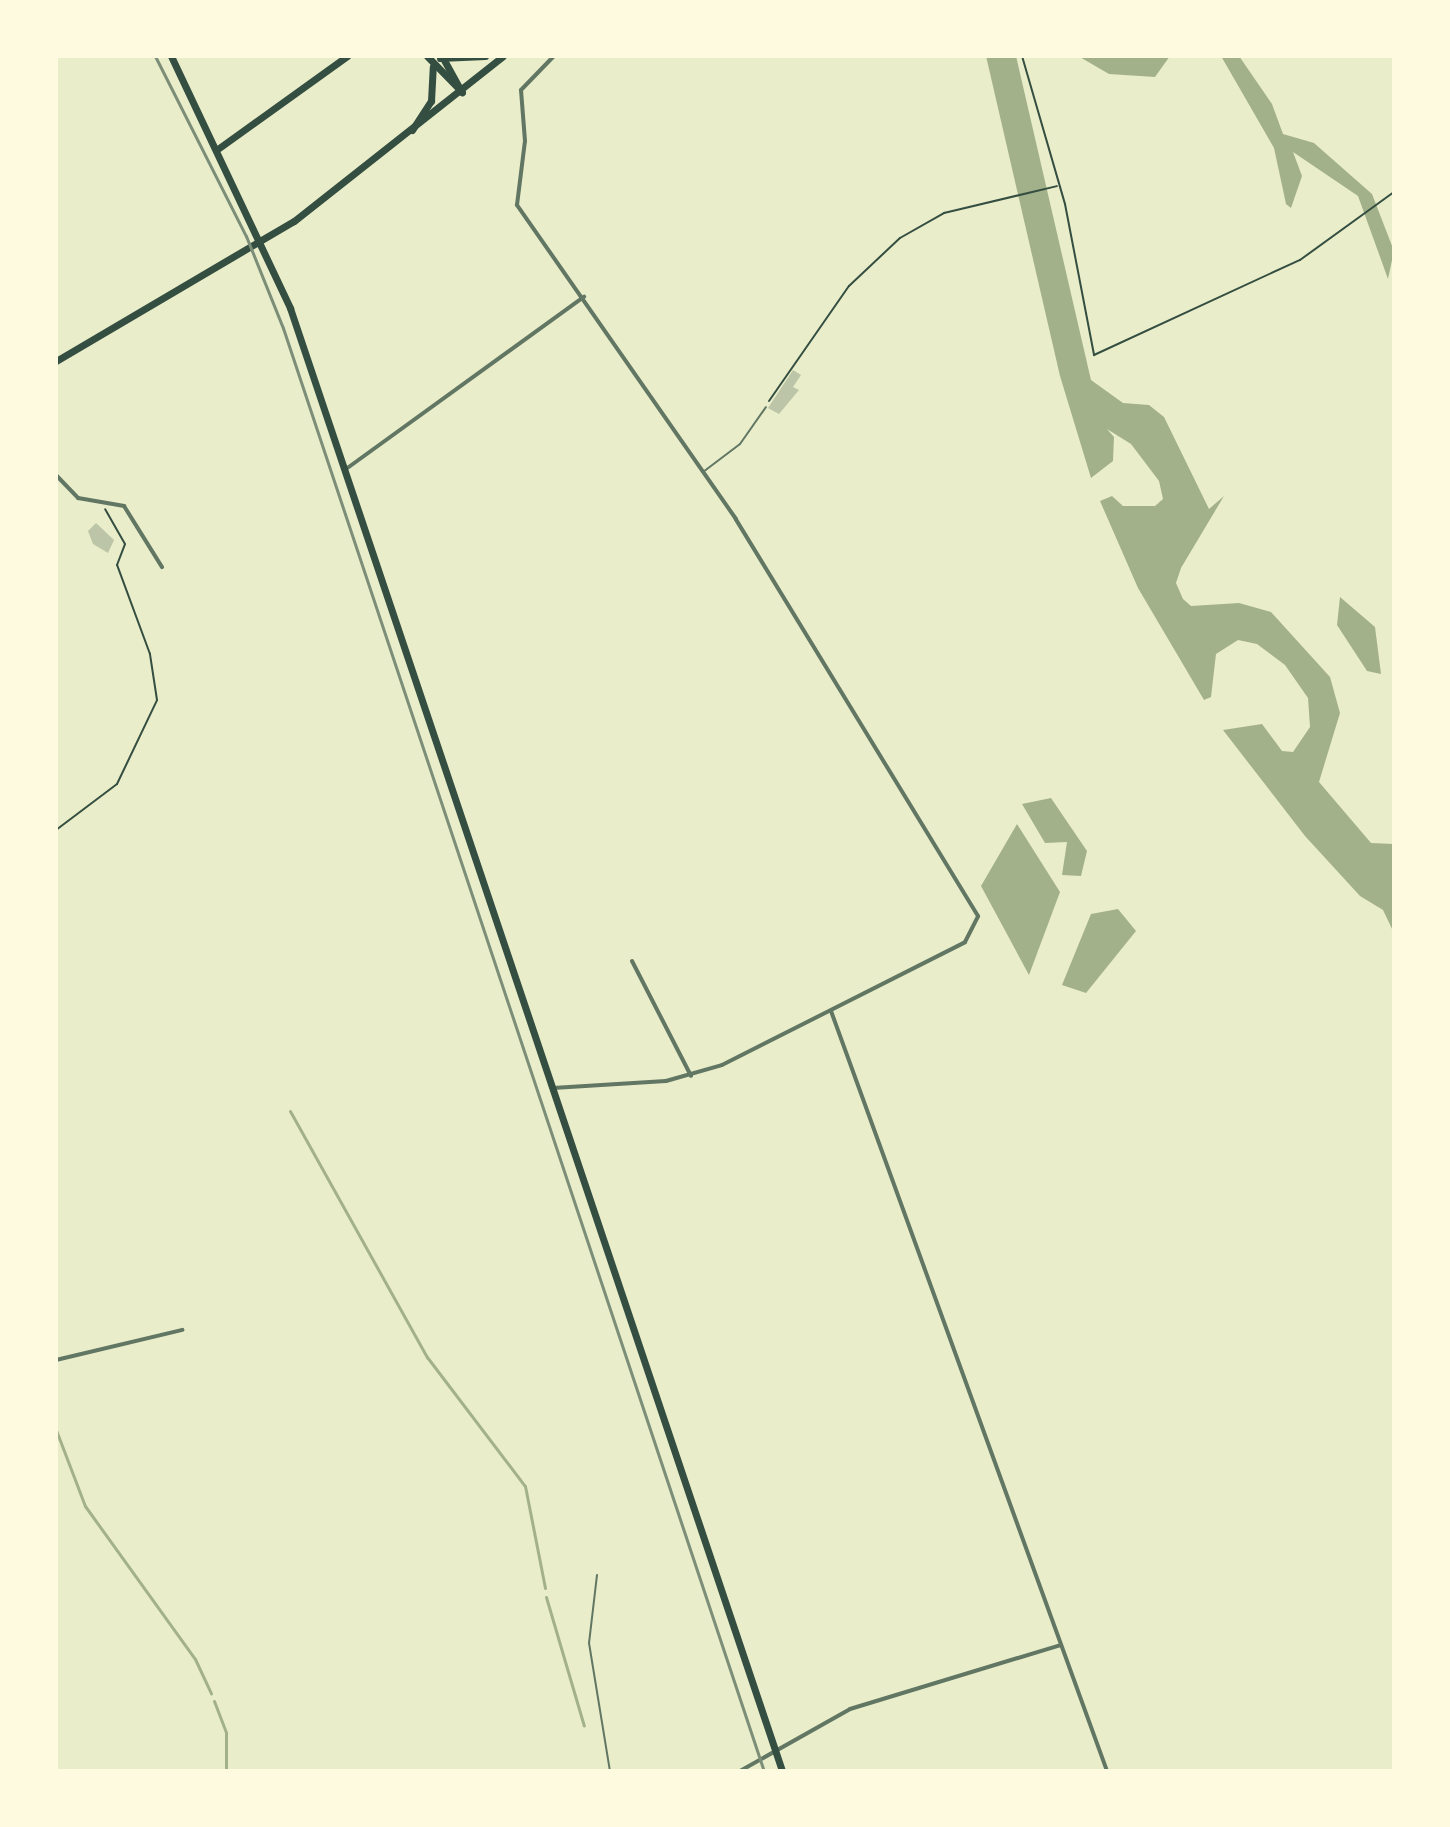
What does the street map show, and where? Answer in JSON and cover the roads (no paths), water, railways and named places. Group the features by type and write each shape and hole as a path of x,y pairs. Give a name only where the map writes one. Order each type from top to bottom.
{"main road":[{"path":"171,56 219,148 276,273 782,1771"},
{"path":"219,148 347,56"},
{"path":"427,56 433,67 462,92"},
{"path":"439,57 485,56"},
{"path":"56,361 228,264 294,221 407,138 503,56"},
{"path":"439,57 462,92"},
{"path":"407,138 431,101 433,67"}],"street":[{"path":"550,1088 691,1077 831,1011 965,942 977,925 976,908 867,726 703,472 517,205 525,141 520,94 554,56"},
{"path":"344,470 584,297"},
{"path":"56,475 78,498 99,499 124,506 162,567"},
{"path":"632,961 691,1077"},
{"path":"831,1011 1107,1771"},
{"path":"56,1360 182,1330"},
{"path":"740,1771 775,1747 850,1709 1061,1645"}],"lane":[{"path":"703,472 740,444 766,407"},
{"path":"597,1575 589,1643 610,1771"}],"waterway":[{"path":"290,1111 427,1357 525,1486 545,1588"},
{"path":"56,1430 85,1506 195,1659 211,1693"},
{"path":"546,1597 584,1726"},
{"path":"214,1701 226,1733 226,1771"}],"railway":[{"path":"155,56 246,236 283,328 764,1771"}]}
